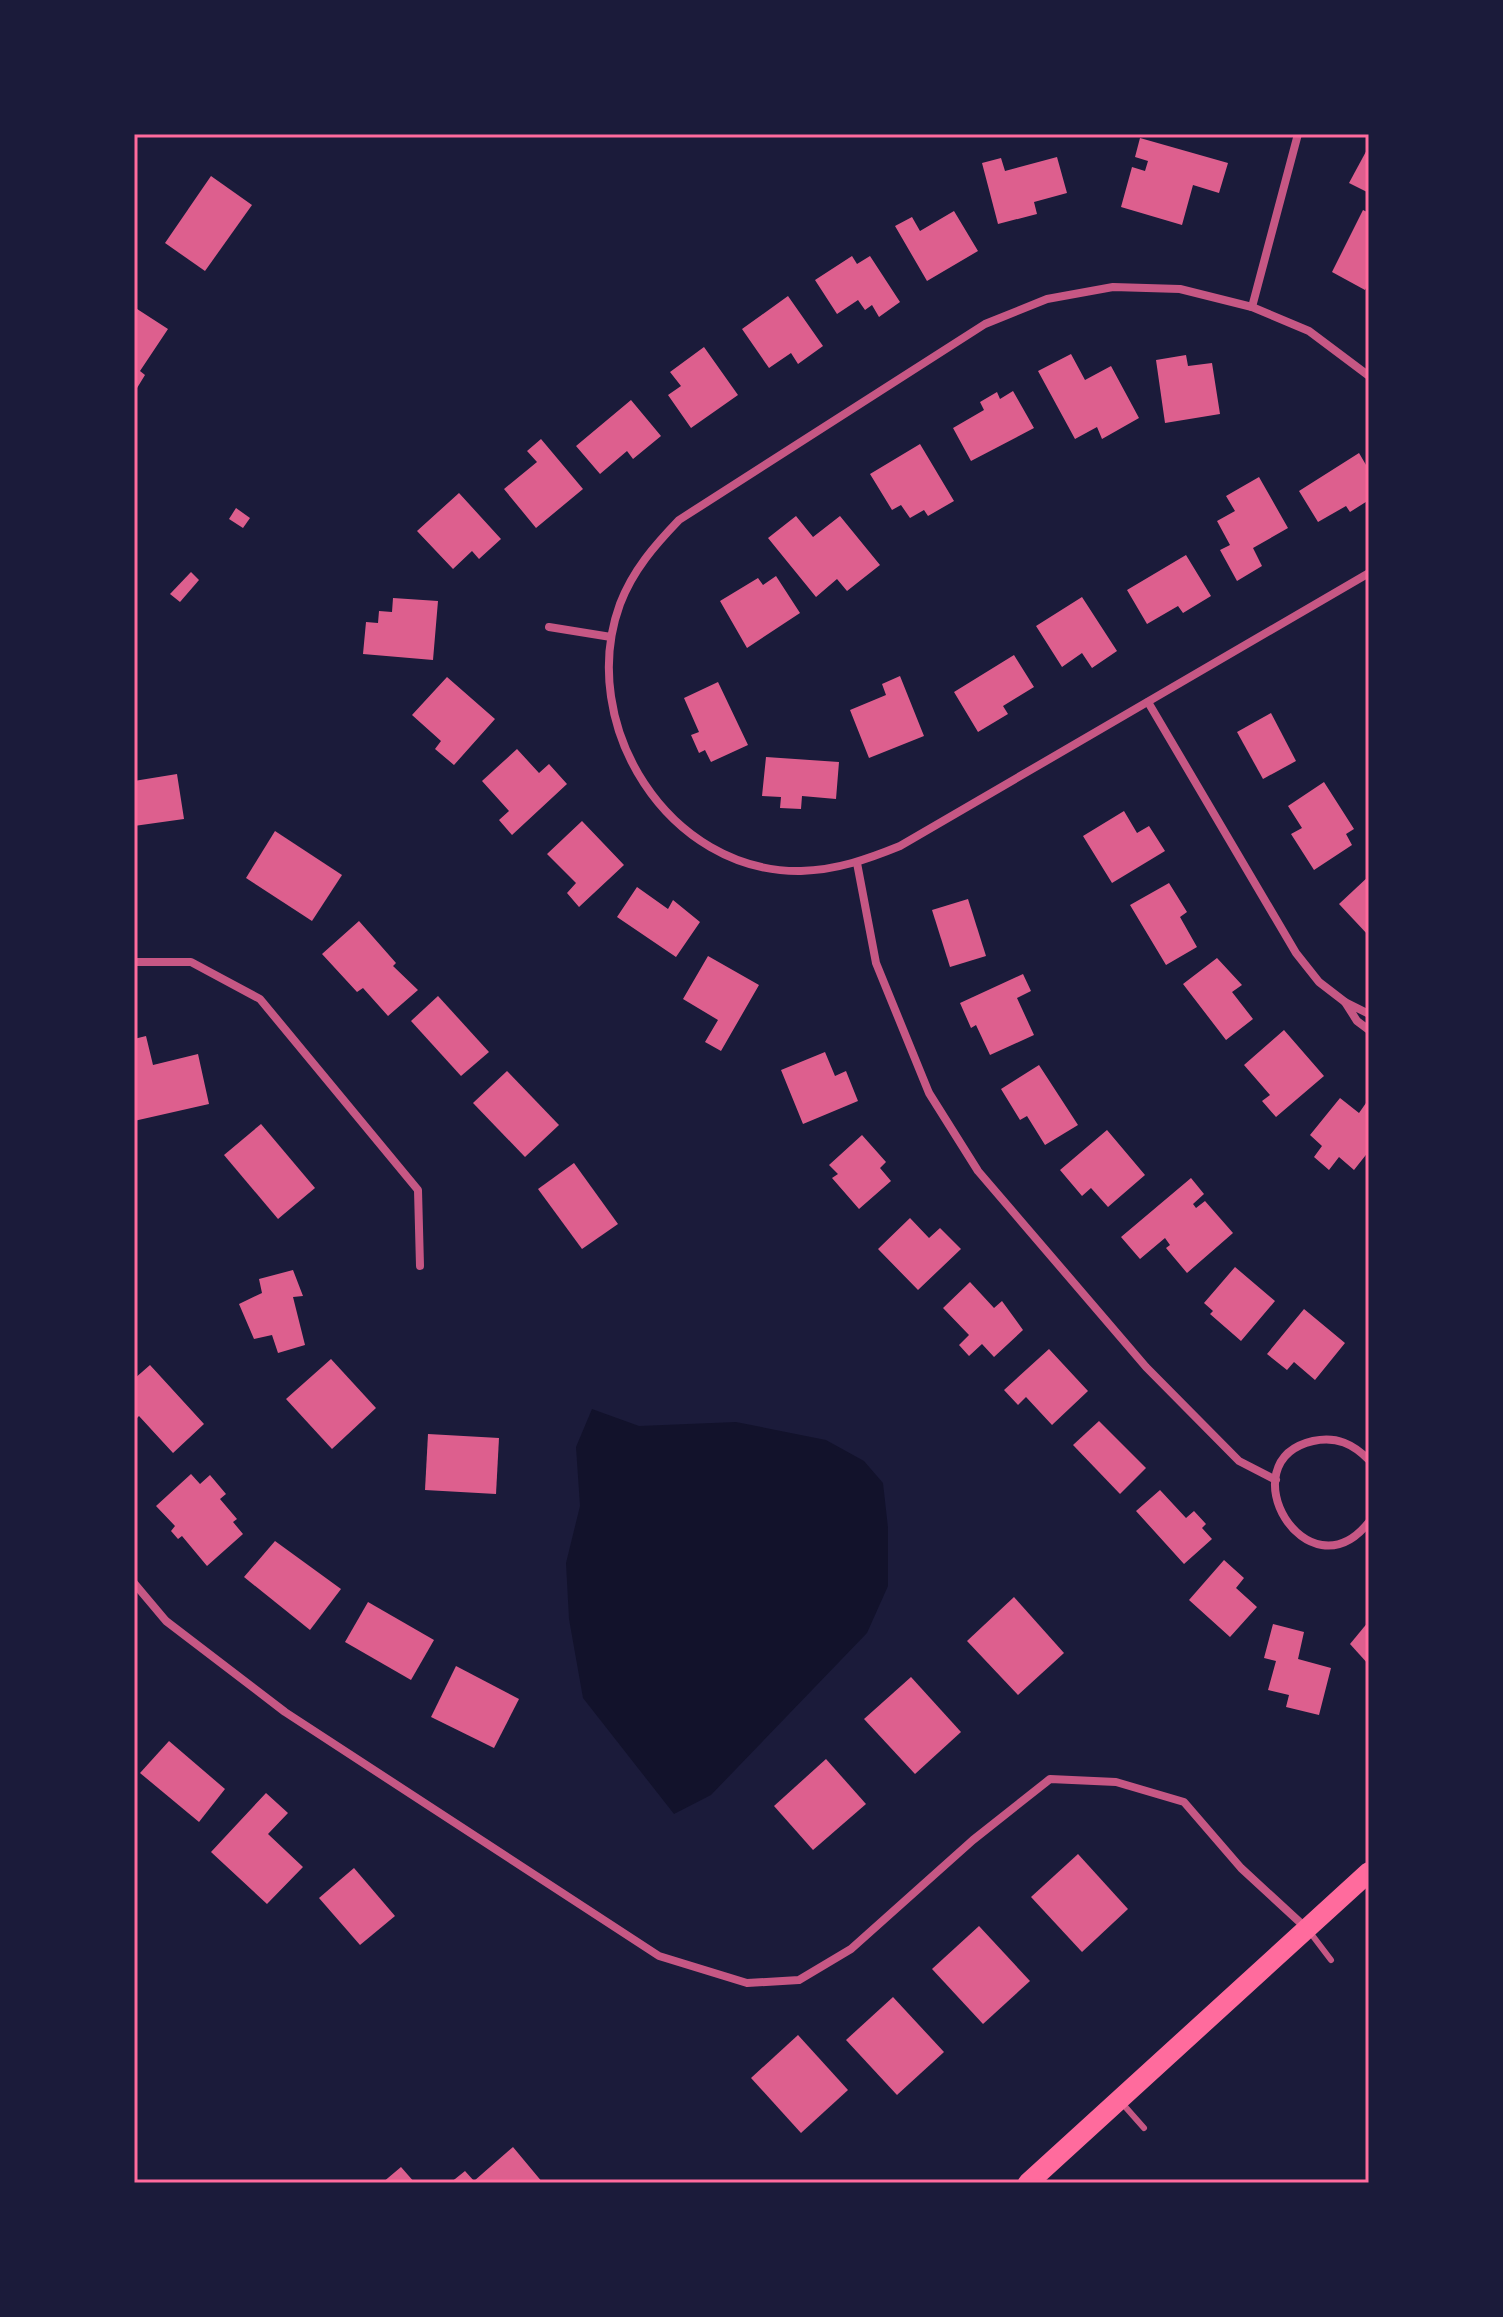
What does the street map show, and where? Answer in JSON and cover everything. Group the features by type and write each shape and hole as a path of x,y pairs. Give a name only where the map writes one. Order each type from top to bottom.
{"main road":[{"path":"1028,2183 1369,1872"}],"street":[{"path":"1252,307 1298,134"},
{"path":"1369,376 1309,331 1252,307 1180,289 1113,287 1047,299 985,324 679,520 655,544 635,573 620,604 611,637 609,688 618,735 640,781 668,815 708,846 752,864 799,871 857,863 900,846 1369,573"},
{"path":"549,627 611,637"},
{"path":"1148,702 1296,953 1319,982 1345,1002 1369,1014"},
{"path":"857,863 876,963 929,1093 978,1171 1146,1367 1239,1461 1276,1480"},
{"path":"134,962 191,962 260,999 418,1190 420,1266"},
{"path":"1345,1002 1357,1021 1369,1030"},
{"path":"1369,1460 1342,1441 1316,1441 1293,1451 1282,1464 1276,1480 1275,1498 1280,1514 1290,1529 1304,1539 1321,1544 1338,1543 1354,1537 1369,1522"},
{"path":"134,1583 166,1621 285,1712 659,1956 747,1983 799,1980 851,1949 973,1840 1050,1779 1116,1782 1184,1802 1241,1868 1306,1927"}],"lane":[{"path":"1306,1927 1331,1960"},
{"path":"1119,2099 1144,2128"}],"shaded area":[{"path":"592,1409 639,1426 736,1422 826,1440 864,1461 883,1483 888,1528 888,1586 867,1633 711,1795 674,1814 583,1698 569,1619 566,1563 580,1506 576,1447"}],"building":[{"path":"1140,138 1228,163 1219,193 1193,185 1182,225 1121,207 1132,167 1145,171 1148,161 1135,157"},
{"path":"1369,146 1369,193 1349,183"},
{"path":"1057,157 1067,193 1034,202 1037,214 998,224 982,163 1001,158 1005,171"},
{"path":"211,176 252,205 205,271 165,243"},
{"path":"1363,210 1369,213 1369,283 1365,290 1332,272"},
{"path":"954,211 978,251 927,281 895,226 912,217 920,231"},
{"path":"852,256 857,264 870,256 900,302 879,317 872,305 865,310 858,300 837,314 815,280"},
{"path":"788,296 823,346 798,364 791,353 769,368 742,329"},
{"path":"134,307 168,329 140,371 145,375 134,393"},
{"path":"704,347 738,395 691,428 668,395 681,386 670,372"},
{"path":"1071,354 1085,380 1111,366 1139,418 1102,439 1097,427 1075,439 1038,371"},
{"path":"1186,355 1188,366 1212,363 1220,414 1165,423 1156,360"},
{"path":"1013,391 1034,428 971,461 953,428 984,410 980,402 997,392 1000,399"},
{"path":"631,400 661,436 633,459 627,451 600,474 576,446"},
{"path":"541,439 583,489 536,528 504,489 537,462 527,451"},
{"path":"920,444 954,501 928,516 924,510 910,518 901,505 892,510 870,474"},
{"path":"1359,453 1369,470 1369,500 1350,512 1346,506 1318,522 1299,491"},
{"path":"1259,477 1288,528 1253,548 1262,566 1237,581 1220,550 1230,545 1217,521 1235,511 1226,496"},
{"path":"459,493 501,539 479,559 472,551 453,569 417,531"},
{"path":"236,508 250,518 243,528 229,519"},
{"path":"796,516 813,537 840,516 880,565 847,591 837,579 816,597 768,538"},
{"path":"1186,555 1211,596 1183,613 1178,606 1147,624 1127,590"},
{"path":"191,572 199,580 180,602 170,594"},
{"path":"776,576 800,613 747,648 720,601 758,578 763,585"},
{"path":"1082,597 1117,651 1092,668 1082,653 1062,667 1036,626"},
{"path":"393,598 438,601 433,660 363,654 366,622 378,623 379,611 392,612"},
{"path":"1014,655 1034,687 1003,706 1008,714 978,732 954,692"},
{"path":"900,676 924,736 869,758 850,710 886,695 882,684"},
{"path":"447,677 495,719 454,765 435,749 441,741 412,715"},
{"path":"718,682 748,745 711,762 705,750 699,753 691,735 699,732 684,698"},
{"path":"1271,713 1296,761 1263,779 1237,732"},
{"path":"517,749 539,773 549,764 567,784 512,835 499,820 509,811 482,781"},
{"path":"766,757 839,762 836,799 802,796 801,809 780,808 781,797 762,796"},
{"path":"177,774 184,819 134,826 134,781"},
{"path":"1324,782 1354,829 1346,834 1352,845 1314,870 1291,834 1302,828 1288,806"},
{"path":"1124,811 1137,833 1149,826 1165,851 1112,883 1083,836"},
{"path":"582,821 624,865 579,907 567,893 576,883 547,854"},
{"path":"275,831 342,875 312,921 246,878"},
{"path":"1369,876 1369,936 1339,904"},
{"path":"1169,883 1187,912 1180,917 1197,947 1166,965 1130,905"},
{"path":"637,887 668,909 673,900 700,922 676,957 617,917"},
{"path":"968,899 986,956 950,967 932,910"},
{"path":"359,921 396,963 393,966 418,990 388,1016 363,988 357,992 322,954"},
{"path":"708,956 759,985 721,1051 705,1042 718,1020 683,999"},
{"path":"1217,958 1242,985 1232,992 1253,1019 1226,1040 1183,984"},
{"path":"1023,974 1031,991 1017,998 1034,1035 990,1055 976,1025 971,1028 960,1003"},
{"path":"438,996 489,1052 461,1076 411,1021"},
{"path":"1284,1030 1324,1076 1276,1117 1262,1101 1270,1095 1244,1065"},
{"path":"146,1036 153,1065 198,1054 209,1104 134,1121 134,1039"},
{"path":"825,1052 835,1076 846,1071 858,1101 803,1124 781,1070"},
{"path":"1039,1065 1078,1125 1045,1145 1027,1116 1020,1120 1001,1089"},
{"path":"507,1071 559,1125 525,1157 473,1103"},
{"path":"1340,1098 1359,1113 1366,1103 1369,1106 1369,1151 1354,1170 1339,1157 1329,1170 1314,1157 1322,1146 1310,1135"},
{"path":"261,1124 315,1188 278,1219 224,1155"},
{"path":"1107,1130 1145,1175 1108,1207 1091,1188 1082,1196 1060,1170"},
{"path":"862,1135 886,1162 880,1168 891,1181 859,1209 832,1178 838,1174 829,1165"},
{"path":"574,1163 618,1224 582,1249 538,1189"},
{"path":"1191,1178 1204,1194 1193,1204 1196,1208 1205,1201 1233,1233 1187,1273 1166,1248 1170,1245 1165,1238 1140,1259 1121,1237"},
{"path":"910,1218 929,1238 940,1228 961,1249 918,1290 878,1249"},
{"path":"1235,1267 1275,1301 1241,1341 1210,1314 1213,1311 1204,1303"},
{"path":"293,1270 303,1296 293,1297 305,1345 278,1353 272,1335 254,1339 239,1304 262,1293 259,1279"},
{"path":"970,1282 994,1308 1002,1301 1023,1330 994,1357 982,1344 969,1356 959,1345 969,1335 943,1308"},
{"path":"1304,1309 1345,1343 1315,1380 1294,1362 1287,1370 1267,1354"},
{"path":"1049,1349 1088,1391 1052,1425 1026,1397 1018,1405 1004,1390"},
{"path":"331,1359 376,1408 332,1449 286,1399"},
{"path":"150,1365 204,1424 173,1453 139,1416 134,1421 134,1379"},
{"path":"1099,1421 1146,1468 1120,1494 1073,1445"},
{"path":"428,1434 499,1438 496,1494 425,1490"},
{"path":"191,1474 200,1484 210,1475 226,1494 220,1499 237,1519 233,1522 243,1534 207,1566 182,1536 178,1539 171,1531 175,1526 156,1506"},
{"path":"1160,1490 1186,1518 1194,1511 1206,1524 1202,1528 1212,1539 1184,1564 1136,1511"},
{"path":"275,1541 341,1589 310,1630 244,1577"},
{"path":"1224,1560 1244,1578 1236,1588 1257,1607 1230,1637 1189,1600"},
{"path":"1014,1597 1064,1653 1018,1695 967,1641"},
{"path":"368,1602 434,1640 411,1680 345,1642"},
{"path":"1369,1621 1369,1665 1350,1644"},
{"path":"1273,1624 1304,1632 1298,1659 1331,1668 1319,1715 1286,1707 1289,1695 1268,1690 1276,1661 1264,1658"},
{"path":"456,1666 519,1699 494,1748 431,1717"},
{"path":"911,1677 961,1732 915,1774 864,1719"},
{"path":"169,1741 225,1789 199,1822 140,1773"},
{"path":"826,1759 866,1804 813,1850 774,1806"},
{"path":"266,1793 288,1813 268,1834 303,1867 267,1904 211,1852"},
{"path":"1078,1854 1128,1909 1082,1952 1031,1897"},
{"path":"354,1868 395,1916 360,1945 319,1898"},
{"path":"979,1926 1030,1981 983,2024 932,1969"},
{"path":"893,1997 944,2052 897,2095 846,2040"},
{"path":"798,2035 848,2090 801,2133 751,2078"},
{"path":"513,2147 543,2183 450,2183 465,2171 474,2181"},
{"path":"401,2167 415,2183 382,2183"}]}
